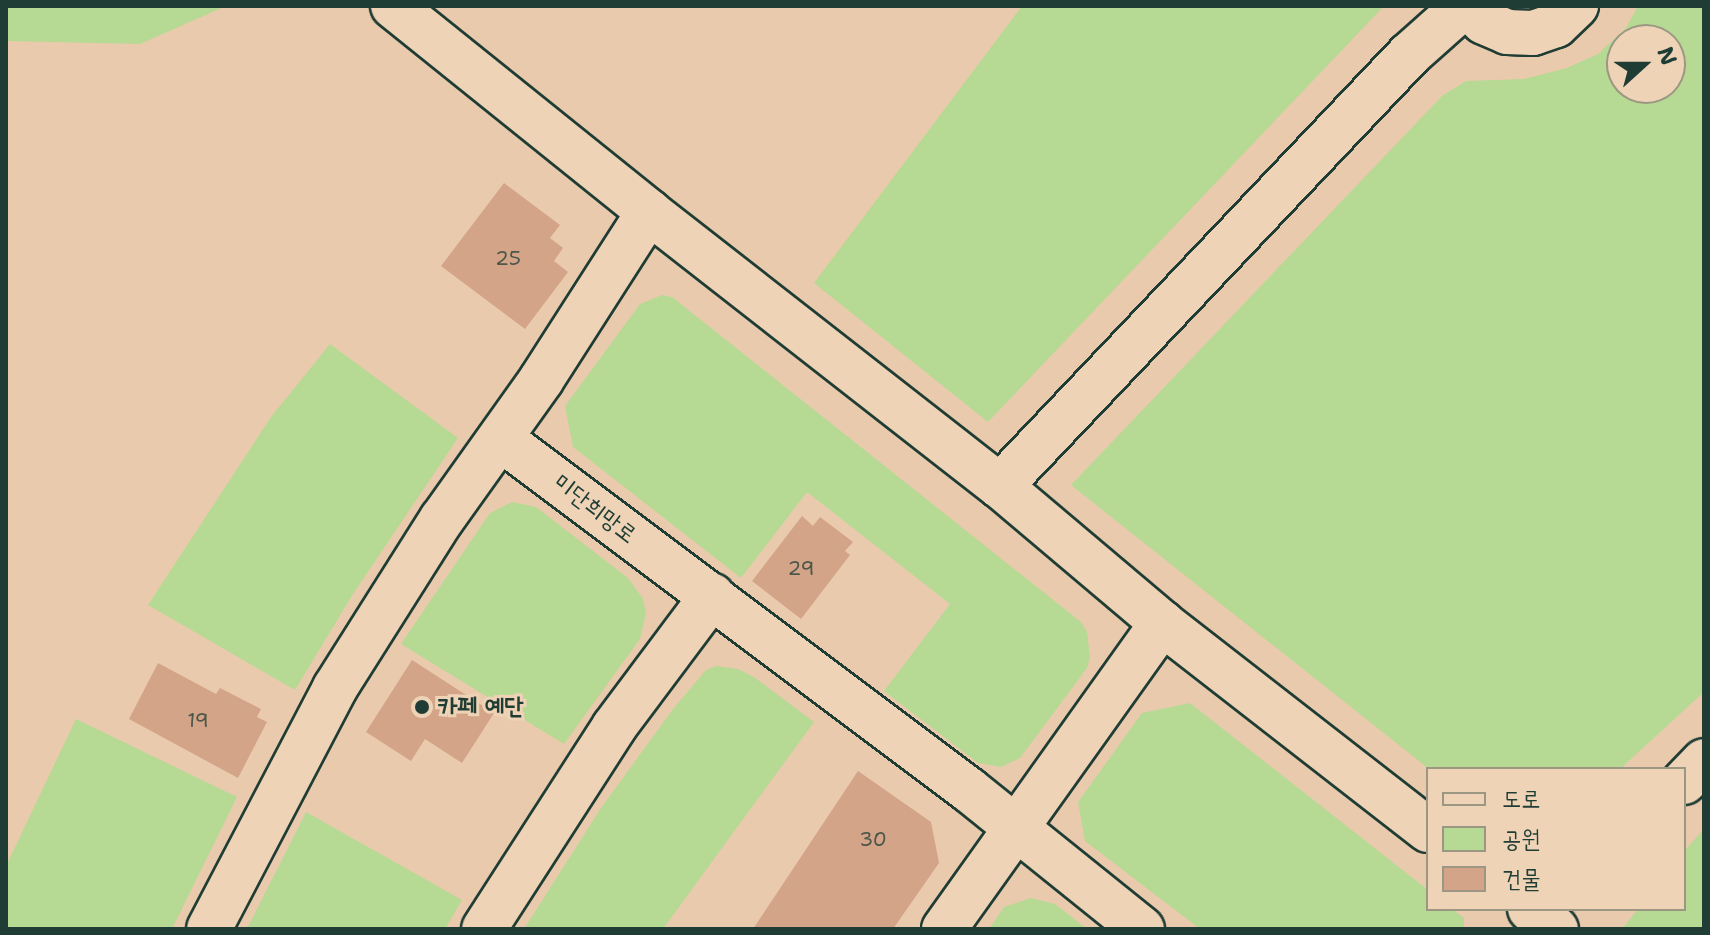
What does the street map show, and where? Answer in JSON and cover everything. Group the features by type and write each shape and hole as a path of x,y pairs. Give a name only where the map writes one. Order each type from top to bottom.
{"street":[{"path":"393,6 649,212 1000,486 1162,623 1426,828"},
{"path":"1000,486 1409,55 1466,6 1484,22 1507,32 1533,33 1556,25 1576,6"},
{"path":"209,929 335,688 442,519 501,439 649,212"},
{"name":"미단희망로","path":"501,439 1015,826 1142,929"},
{"path":"484,929 614,727 712,596"},
{"path":"944,929 1162,623"},
{"path":"1686,780 1704,761"},
{"path":"1533,911 1558,929 1575,911"}],"green space":[{"path":"6,6 226,6 140,44 6,41"},
{"path":"1022,6 1384,6 988,422 814,283"},
{"path":"1638,6 1704,6 1704,692 1622,767 1426,767 1071,485 1442,96 1466,81 1524,79 1567,68 1598,54 1606,47 1606,104 1686,104 1686,24 1628,24"},
{"path":"662,295 672,297 1081,622 1087,632 1090,657 1087,668 1020,758 1001,767 978,763 884,691 950,604 807,492 741,578 573,447 565,406 640,304"},
{"path":"330,344 458,438 353,594 295,690 148,605 271,417"},
{"path":"512,502 536,507 628,578 643,599 646,613 640,639 564,744 401,644 490,513"},
{"path":"716,666 738,669 754,677 814,722 663,929 524,929 601,808 673,709 706,670"},
{"path":"1190,703 1426,888 1426,911 1455,911 1464,918 1464,929 1200,929 1085,841 1078,802 1142,713"},
{"path":"76,719 237,797 172,929 6,929 6,866"},
{"path":"306,812 462,900 445,929 247,929"},
{"path":"1704,829 1704,929 1622,929 1636,911 1686,911 1686,849"},
{"path":"1031,898 1055,904 1087,929 989,929 1004,907"}],"building":[{"path":"504,183 560,225 550,238 563,248 554,261 568,272 525,329 441,266"},
{"path":"802,516 813,526 820,517 853,542 845,551 850,555 801,619 752,581"},
{"path":"412,660 494,713 462,763 425,739 411,761 366,732"},
{"path":"158,663 216,694 220,688 261,709 257,717 267,722 238,778 129,719"},
{"path":"858,771 931,822 939,863 893,929 753,929"}],"place":[{"name":"카페 예단","path":"422,707"}]}
